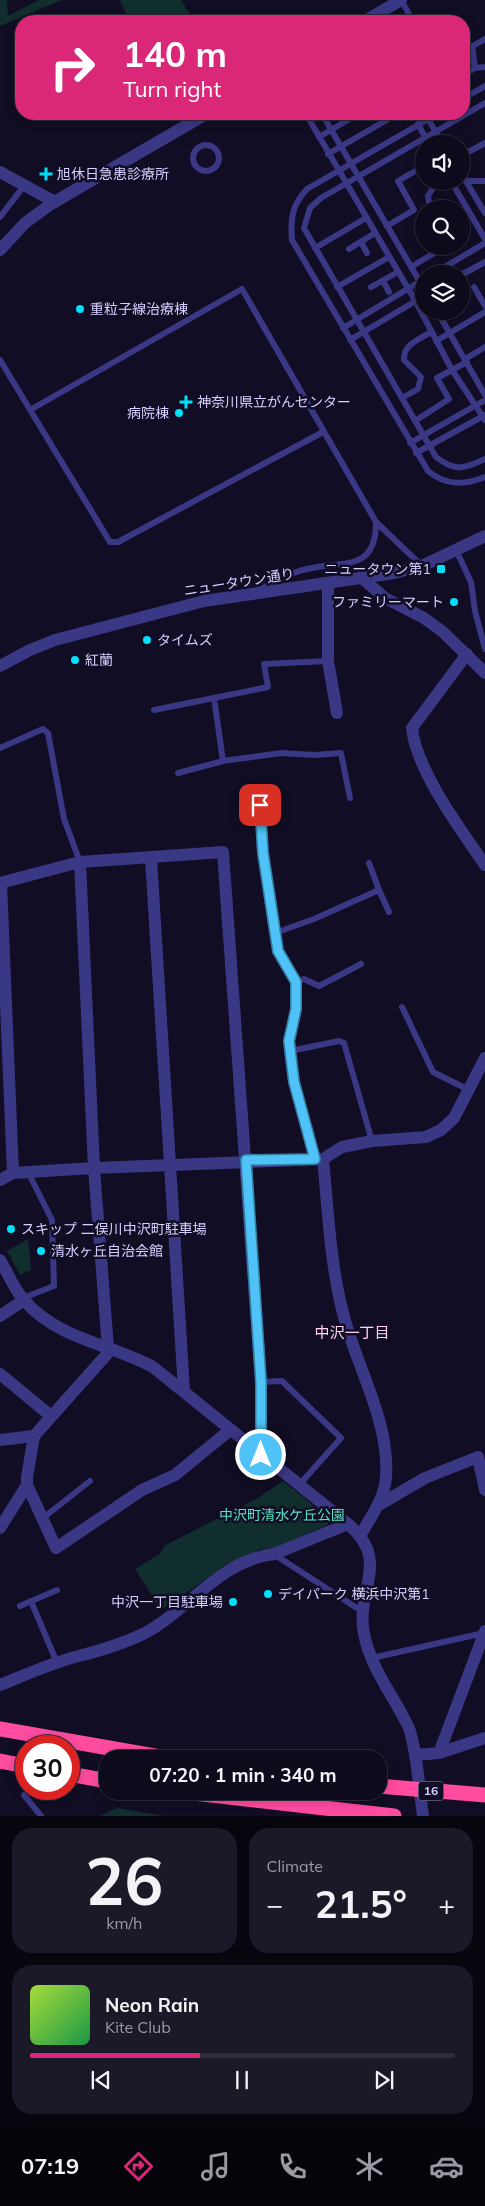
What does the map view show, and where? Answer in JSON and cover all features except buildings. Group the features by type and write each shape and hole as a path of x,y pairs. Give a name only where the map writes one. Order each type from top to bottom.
{"highway":[{"path":"0,1729 120,1750"},
{"path":"0,1761 15,1764"},
{"path":"80,1776 99,1779"},
{"name":"16","path":"387,1787 485,1795"},
{"path":"254,1800 394,1816"}],"street":[{"path":"375,15 401,0"},
{"path":"0,250 26,223 55,202 196,120"},
{"path":"0,172 55,202"},
{"name":"ニュータウン通り","path":"0,666 30,650 55,640 204,601 363,579 422,566 485,536"},
{"path":"363,579 385,598 424,618 443,632 485,672"},
{"path":"328,583 328,661 337,713"},
{"path":"467,654 412,728 422,761 442,800 485,865"},
{"path":"260,805 263,853 278,951 296,982 296,1009 289,1041 294,1082 319,1159 342,1312 383,1440 386,1477 383,1493 360,1536"},
{"path":"13,1173 4,1039 0,881 80,862 223,852 261,1382 261,1455"},
{"path":"151,858 184,1391"},
{"path":"80,862 94,1168 108,1354 34,1436 26,1477 27,1485 56,1548 142,1490 175,1475 230,1430"},
{"path":"0,1180 13,1173 28,1172 246,1160 319,1159 342,1147 372,1141 426,1137 441,1130 454,1118 485,1058"},
{"path":"0,1260 23,1299 51,1324 134,1357 153,1367 348,1524 360,1536 369,1551 362,1624 364,1635 380,1679 409,1728 423,1816"},
{"path":"0,1316 23,1299"},
{"path":"0,1374 51,1416"},
{"path":"0,1440 34,1436"},
{"path":"376,1506 425,1478 478,1457 485,1490"},
{"path":"0,1528 27,1485"},
{"path":"0,1685 57,1663 114,1647 145,1633 237,1566 261,1556 274,1554 348,1524"},
{"path":"440,1753 484,1632"},
{"path":"415,1758 440,1753 485,1738"}],"lane":[{"path":"401,0 410,15"},
{"path":"475,68 472,46 485,39"},
{"path":"470,71 485,67"},
{"path":"470,95 485,86"},
{"path":"470,112 485,103"},
{"path":"309,120 415,300"},
{"path":"325,120 415,273"},
{"path":"319,137 348,120"},
{"path":"328,154 387,120"},
{"path":"426,120 306,189 294,206 291,225 292,240 428,471 436,478 460,484 485,477"},
{"path":"429,120 438,135"},
{"path":"432,135 455,120"},
{"path":"418,124 424,135"},
{"path":"470,151 485,143"},
{"path":"206,145 216,149 219,159 214,168 205,171 195,164 193,159 197,149 206,145"},
{"path":"415,147 345,183 321,198 310,208 304,228 436,457 446,465 457,468 469,467 485,459"},
{"path":"387,226 414,210 398,181 415,171"},
{"path":"470,181 485,180"},
{"path":"0,216 24,186"},
{"path":"470,188 485,213"},
{"path":"456,190 485,238"},
{"path":"315,248 366,218"},
{"path":"349,249 375,233"},
{"path":"361,242 367,254"},
{"path":"448,265 485,243"},
{"path":"411,268 432,255"},
{"path":"337,287 389,257"},
{"path":"470,270 485,262"},
{"path":"371,287 398,272"},
{"path":"383,281 389,292"},
{"path":"343,328 415,284"},
{"path":"474,287 485,306"},
{"path":"30,410 242,289 376,522 422,566"},
{"path":"350,340 415,303"},
{"path":"436,341 485,312"},
{"path":"416,453 484,417 452,370 425,320"},
{"path":"442,320 485,395"},
{"path":"402,398 418,388 421,376 404,360 404,353 408,346 431,332"},
{"path":"415,421 449,399 437,378 485,347"},
{"path":"0,360 110,542 118,542 323,432"},
{"path":"410,443 485,400"},
{"path":"246,596 290,574 312,568 357,562 374,546 376,522"},
{"path":"456,550 472,582 475,611 485,649"},
{"path":"154,710 268,687 264,664 328,661"},
{"path":"214,698 223,761"},
{"path":"0,748 43,729 48,732 64,819 80,862"},
{"path":"178,773 223,761 281,753 314,755 341,753 350,798"},
{"path":"369,864 389,912"},
{"path":"275,933 314,920 379,890"},
{"path":"296,982 304,979 319,986 361,964"},
{"path":"402,1007 433,1072 468,1089"},
{"path":"290,1051 339,1041 344,1044 372,1141"},
{"path":"23,1299 54,1286 52,1220 28,1172"},
{"path":"261,1382 282,1381 341,1438 299,1485"},
{"path":"43,1518 90,1481"},
{"path":"274,1554 364,1613"},
{"path":"20,1606 57,1590"},
{"path":"31,1601 57,1663"},
{"path":"372,1658 484,1632"},
{"path":"28,1800 41,1816"}],"green space":[{"path":"0,0 7,0 8,16 39,0 62,0 26,15 15,15 15,20 0,26"},
{"path":"120,0 181,0 190,15 126,15"},
{"path":"28,1239 31,1270 20,1275 7,1251"},
{"name":"中沢町清水ケ丘公園","path":"283,1481 334,1522 275,1548 261,1549 227,1564 161,1610 135,1569 160,1554 164,1546 256,1499"},
{"path":"117,1808 164,1816 100,1816"}],"place":[{"name":"旭休日急患診療所","path":"46,174"},
{"name":"重粒子線治療棟","path":"80,309"},
{"name":"神奈川県立がんセンター","path":"186,402"},
{"name":"病院棟","path":"179,413"},
{"name":"ニュータウン第1","path":"441,569"},
{"name":"ファミリーマート","path":"454,602"},
{"name":"タイムズ","path":"147,640"},
{"name":"紅蘭","path":"75,660"},
{"name":"スキップ 二俣川中沢町駐車場","path":"11,1229"},
{"name":"清水ヶ丘自治会館","path":"41,1251"},
{"name":"デイパーク 横浜中沢第1","path":"268,1594"},
{"name":"中沢一丁目駐車場","path":"233,1602"}],"district":[{"name":"中沢一丁目","path":"352,1333"}],"route":[{"path":"260,805 263,853 278,951 296,982 296,1009 289,1041 294,1082 315,1159 246,1160 261,1382 261,1455"}]}
